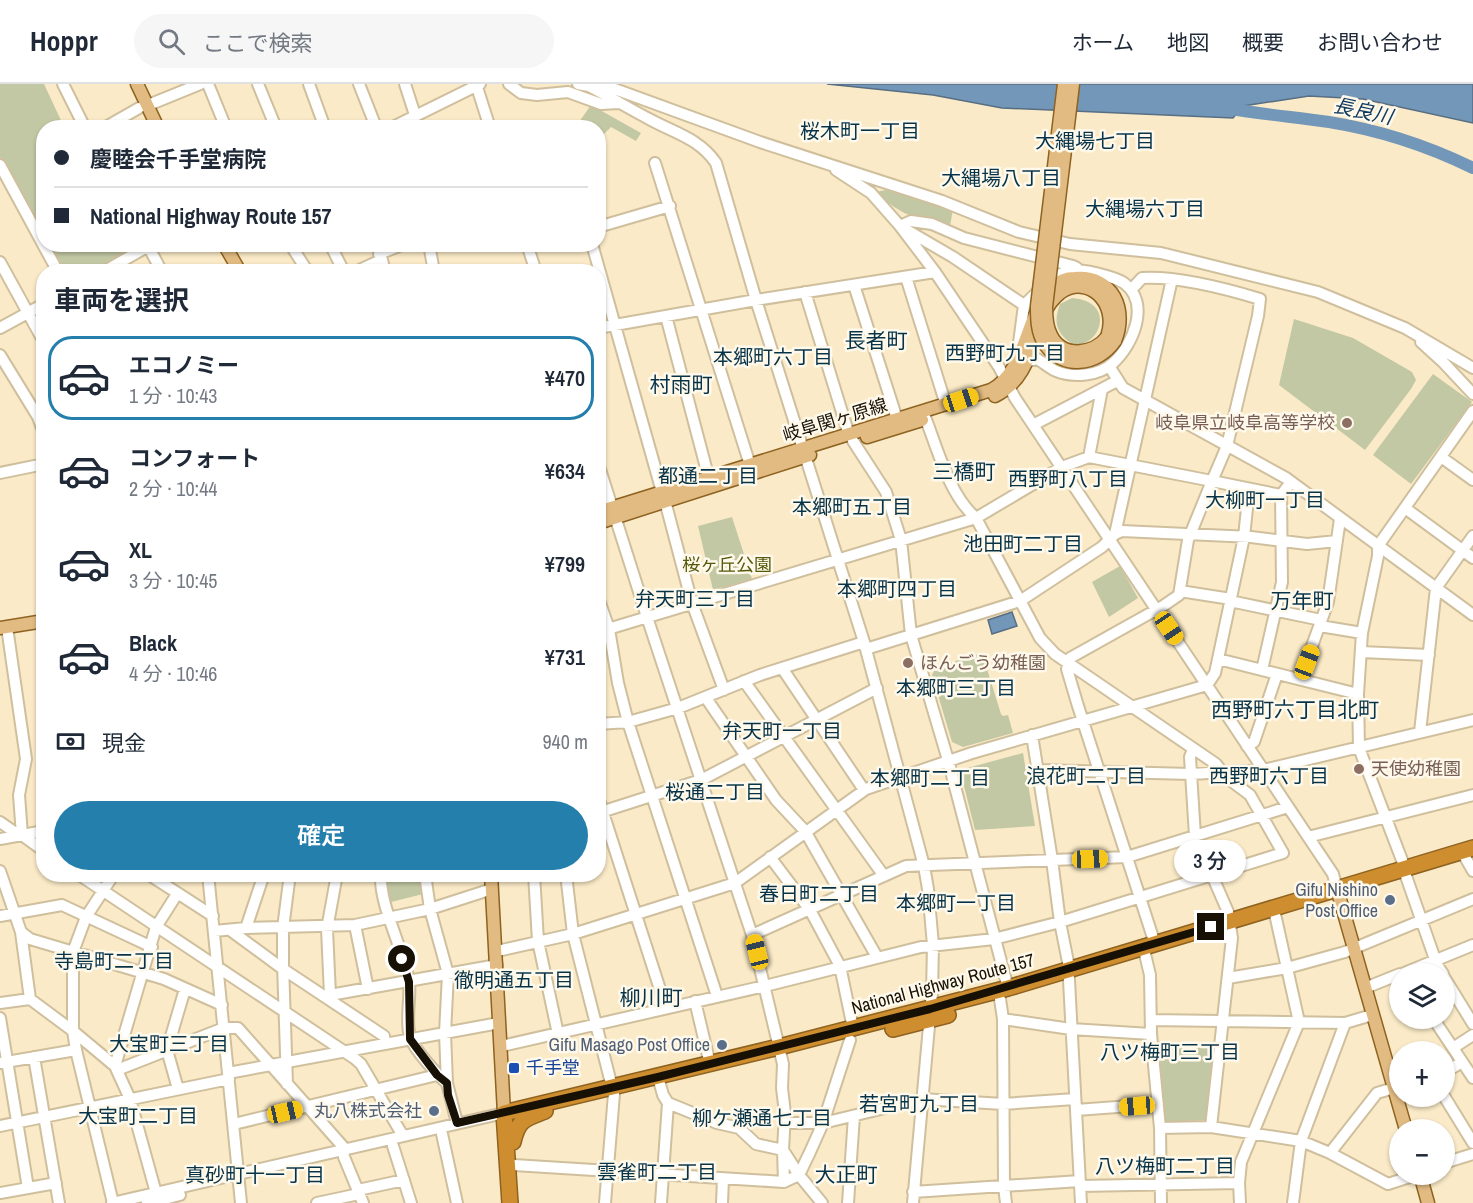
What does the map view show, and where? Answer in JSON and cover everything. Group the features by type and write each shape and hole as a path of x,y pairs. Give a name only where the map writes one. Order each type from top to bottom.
{"highway":[{"name":"National Highway Route 157","path":"508,1115 930,1015 1470,853"},
{"name":"National Highway Route 157","path":"1230,925 1275,914 1338,893"},
{"name":"National Highway Route 157","path":"659,1080 711,1064 780,1051"},
{"name":"National Highway Route 157","path":"508,1115 545,1111 613,1090"},
{"path":"513,1142 520,1122 545,1111"},
{"path":"508,1115 513,1142 516,1203"},
{"path":"508,1115 510,1203"}],"main road":[{"path":"129,84 152,120"},
{"path":"137,84 147,120"},
{"path":"1064,84 1036,306 1039,331 1044,344 1060,358 1077,362 1102,356 1111,339"},
{"path":"1073,84 1046,319 1052,338 1066,349 1080,352 1092,350 1111,339"},
{"name":"岐阜関ヶ原線","path":"606,518 615,512 851,438 897,419 924,415 994,397 1024,357 1035,312 1056,284 1070,278 1090,279 1110,292 1120,309 1121,320 1111,339"},
{"name":"岐阜関ヶ原線","path":"851,438 901,428 946,405 992,390 1007,382"},
{"name":"岐阜関ヶ原線","path":"663,497 709,478 750,465 804,453"},
{"name":"岐阜関ヶ原線","path":"606,512 615,512"},
{"path":"3,633 36,623"},
{"path":"3,633 36,630"},
{"path":"492,882 508,1115"},
{"path":"498,882 508,1115"},
{"path":"1338,893 1389,1071"},
{"path":"1422,1185 1428,1203"}],"street":[{"path":"63,84 81,120"},
{"path":"119,120 143,107 200,84"},
{"path":"208,84 222,120"},
{"path":"258,84 273,120"},
{"path":"309,84 322,120"},
{"path":"359,84 373,120"},
{"path":"405,84 415,120"},
{"path":"406,120 477,84 488,120"},
{"path":"510,84 521,93 537,95 568,92 601,104 619,102"},
{"path":"522,84 537,95"},
{"path":"578,84 589,86 652,121 694,140 709,152 716,163 756,300 865,645 924,866 933,945 930,1015 913,1198 1004,1186 1080,1183 1239,1184"},
{"path":"601,84 832,166 942,201 1019,232 1070,244 1161,253 1318,292 1405,328 1473,368"},
{"path":"655,163 750,465"},
{"path":"0,165 4,183 36,236"},
{"path":"832,166 840,174 871,193 935,272 1033,425 1112,537 1156,609 1333,874 1338,893"},
{"path":"606,225 670,206"},
{"path":"900,226 910,221 932,224 964,238 1119,280 1131,290 1137,300 1133,336 1109,366 1095,372 1073,375 1055,371 1036,359 1024,357 1019,343 1024,305 1053,278 1068,270 1078,269"},
{"path":"900,226 1024,305"},
{"path":"118,264 138,252"},
{"path":"364,264 377,252"},
{"path":"0,262 36,328"},
{"path":"606,327 701,309 935,272"},
{"path":"906,277 946,405"},
{"path":"1131,290 1142,278 1172,279 1260,300 1227,446 1190,534 1179,595 1070,658 1066,669 1141,897 1150,949 1151,1034 1160,1128 1161,1203"},
{"path":"1112,537 1131,465 1172,279"},
{"path":"854,285 897,419"},
{"path":"805,292 851,438 886,492 901,540 910,635 948,760 994,939 1004,994 1003,1104 1006,1203"},
{"path":"606,293 692,603 724,690"},
{"path":"0,328 36,308"},
{"path":"666,316 709,478"},
{"path":"1405,328 1443,362 1473,394"},
{"path":"0,355 36,414"},
{"path":"1109,366 1123,388 1291,482 1473,615"},
{"path":"1033,425 1117,381"},
{"path":"1089,457 1102,389"},
{"path":"1438,963 1359,748 1358,694 1362,633 1378,556 1378,546 1473,411"},
{"path":"506,1045 765,986 877,957 933,945 994,939 1059,922 1283,853 1251,795 1216,764 1067,663 1040,638 976,518 966,510 957,496 924,415"},
{"path":"606,629 976,518 1062,467 1089,457 1281,495"},
{"path":"1441,457 1473,480"},
{"path":"0,473 36,466"},
{"path":"1262,670 1282,582 1281,495 1291,482"},
{"path":"606,486 752,935 783,1064 784,1182"},
{"path":"502,950 573,934 735,883 864,790 948,760 1207,685 1215,674 1231,600 1244,537 1249,489"},
{"path":"1405,508 1473,558"},
{"path":"1300,680 1328,602 1340,519"},
{"path":"606,723 628,722 678,708 782,668 910,635 1020,601 1102,547 1122,531 1244,537 1307,544 1337,541"},
{"path":"1420,732 1436,588 1473,536"},
{"path":"1180,591 1275,610 1362,633"},
{"path":"3,633 26,759 19,795 21,835"},
{"path":"606,638 628,722 717,996"},
{"path":"1361,651 1429,655"},
{"path":"1218,659 1358,694"},
{"path":"782,668 864,790"},
{"path":"1247,746 1254,742 1277,674"},
{"path":"744,681 884,876"},
{"path":"606,811 700,780 877,688"},
{"path":"706,698 776,800 805,831 877,957"},
{"path":"1038,770 1191,774 1263,770 1473,720"},
{"path":"1032,735 1052,860 1059,922 1068,962 1081,1203"},
{"path":"1193,749 1190,756 1195,836 1228,912 1232,938 1211,1127"},
{"path":"1308,837 1473,795"},
{"path":"752,935 906,866 1128,857 1288,807"},
{"path":"0,822 36,845"},
{"path":"606,827 666,1008"},
{"path":"0,839 36,832"},
{"path":"1470,853 1473,871"},
{"path":"514,1165 784,1182 799,1175 823,1123 852,1034 840,966 810,910 770,857"},
{"path":"0,871 21,932 30,999"},
{"path":"90,882 361,1064 403,1136"},
{"path":"109,882 86,917 73,952 73,1030 112,1203 155,1200 345,1153 403,1136 457,1123 508,1115"},
{"path":"160,882 213,916"},
{"path":"209,882 241,1203"},
{"path":"246,928 261,882"},
{"path":"287,1084 283,969 284,928 289,882"},
{"path":"329,997 328,926 336,882"},
{"path":"381,882 409,982 410,1039 437,1075 447,1083"},
{"path":"426,882 430,909 448,974 445,1033 447,1083 448,1095 457,1123"},
{"path":"534,882 538,941 558,1034"},
{"path":"567,882 573,934 613,1090 605,1203"},
{"path":"214,931 356,925 430,909 492,889"},
{"path":"116,1068 156,927 177,894"},
{"path":"1228,978 1287,968 1354,948 1473,899"},
{"path":"0,915 62,905 152,947"},
{"path":"1240,1203 1241,1162 1299,1022 1275,914"},
{"path":"356,925 368,989"},
{"path":"230,930 283,969 329,997 384,1036 385,1043"},
{"path":"21,932 30,939 144,973 222,1005"},
{"path":"1429,963 1473,945"},
{"path":"329,997 497,965"},
{"path":"1365,988 1389,979"},
{"path":"178,1089 167,1050 185,989"},
{"path":"1455,994 1473,1024"},
{"path":"0,1003 30,999 73,1030 116,1068 130,1099 155,1200"},
{"path":"695,1001 711,1064"},
{"path":"1151,1020 1345,1023 1372,1015"},
{"path":"0,1018 4,1062 28,1188"},
{"path":"1003,1019 1071,1029 1151,1034"},
{"path":"0,1126 178,1089 271,1065 500,1023"},
{"path":"1293,1203 1301,1141 1345,1023"},
{"path":"116,1068 224,1028 238,1028 308,1107 345,1153 360,1196"},
{"path":"1455,1046 1473,1035"},
{"path":"4,1062 76,1050"},
{"path":"1455,1052 1473,1078"},
{"path":"34,1057 59,1203"},
{"path":"1455,1066 1462,1062"},
{"path":"234,1124 437,1075"},
{"path":"659,1080 668,1104 661,1203"},
{"path":"1330,1153 1377,1093 1389,1089"},
{"path":"784,1124 823,1123 922,1099 1003,1104 1158,1104"},
{"path":"668,1104 717,1123 739,1128 756,1144 783,1150 799,1175 822,1203"},
{"path":"1451,1107 1473,1143"},
{"path":"345,1153 393,1146 508,1115"},
{"path":"848,1203 854,1116"},
{"path":"1160,1128 1211,1127 1301,1141 1330,1153 1389,1184"},
{"path":"442,1134 457,1203"},
{"path":"393,1146 411,1203"},
{"path":"1455,1160 1473,1154"},
{"path":"722,1203 723,1179"},
{"path":"317,1203 360,1196 404,1180"},
{"path":"0,1193 56,1183"}],"green space":[{"path":"0,84 44,84 61,120 36,120 36,220 0,157"},
{"path":"591,105 641,133 636,141 611,127 606,132 606,120 581,120"},
{"path":"886,190 953,209 950,226 902,212 875,192"},
{"path":"54,252 127,252 107,264 62,264"},
{"path":"1072,298 1089,302 1098,311 1100,321 1097,331 1091,339 1082,344 1072,343 1062,335 1057,324 1060,304"},
{"path":"1294,319 1353,338 1412,372 1416,380 1411,389 1365,450 1279,385"},
{"path":"1433,374 1472,402 1411,484 1373,455"},
{"name":"桜ヶ丘公園","path":"732,517 752,579 713,590 698,526"},
{"path":"1120,566 1138,598 1109,617 1092,582"},
{"path":"982,653 1001,714 1008,715 1013,733 963,747 952,742 932,675 934,671 947,668 946,664"},
{"path":"1023,753 1035,826 975,830 960,770"},
{"path":"386,882 422,882 423,894 391,902"},
{"path":"1159,1041 1215,1049 1206,1120 1165,1122"}],"water":[{"name":"長良川","path":"827,84 1473,84 1473,123 1363,99 1309,96 1243,106 1233,118 1002,108 933,95"},
{"path":"1012,612 1017,626 992,634 988,620"}],"waterway":[{"name":"長良川","path":"1225,108 1366,129 1421,146 1473,168"}],"place":[{"name":"岐阜県立岐阜高等学校","path":"1347,423"},
{"name":"ほんごう幼稚園","path":"908,663"},
{"name":"天使幼稚園","path":"1359,769"},
{"name":"Gifu Nishino Post Office","path":"1390,900"},
{"name":"Gifu Masago Post Office","path":"722,1045"},
{"name":"千手堂","path":"514,1068"},
{"name":"丸八株式会社","path":"434,1111"}],"district":[{"name":"桜木町一丁目","path":"860,131"},
{"name":"大縄場七丁目","path":"1095,141"},
{"name":"大縄場八丁目","path":"1001,178"},
{"name":"大縄場六丁目","path":"1145,209"},
{"name":"長者町","path":"876,341"},
{"name":"西野町九丁目","path":"1005,353"},
{"name":"本郷町六丁目","path":"773,357"},
{"name":"村雨町","path":"681,385"},
{"name":"三橋町","path":"964,472"},
{"name":"都通二丁目","path":"708,476"},
{"name":"西野町八丁目","path":"1068,479"},
{"name":"大柳町一丁目","path":"1265,500"},
{"name":"本郷町五丁目","path":"852,507"},
{"name":"池田町二丁目","path":"1023,544"},
{"name":"本郷町四丁目","path":"897,589"},
{"name":"弁天町三丁目","path":"695,599"},
{"name":"万年町","path":"1302,601"},
{"name":"本郷町三丁目","path":"956,688"},
{"name":"西野町六丁目北町","path":"1295,710"},
{"name":"弁天町一丁目","path":"782,731"},
{"name":"浪花町二丁目","path":"1086,776"},
{"name":"西野町六丁目","path":"1269,776"},
{"name":"本郷町二丁目","path":"930,778"},
{"name":"桜通二丁目","path":"715,792"},
{"name":"春日町二丁目","path":"819,894"},
{"name":"本郷町一丁目","path":"956,903"},
{"name":"寺島町二丁目","path":"114,961"},
{"name":"徹明通五丁目","path":"514,980"},
{"name":"柳川町","path":"651,998"},
{"name":"大宝町三丁目","path":"169,1044"},
{"name":"八ツ梅町三丁目","path":"1170,1052"},
{"name":"若宮町九丁目","path":"919,1104"},
{"name":"大宝町二丁目","path":"138,1116"},
{"name":"柳ケ瀬通七丁目","path":"762,1118"},
{"name":"八ツ梅町二丁目","path":"1165,1166"},
{"name":"雲雀町二丁目","path":"657,1172"},
{"name":"真砂町十一丁目","path":"255,1175"},
{"name":"大正町","path":"846,1175"}],"route":[{"path":"402,959 409,982 410,1039 437,1075 447,1083 448,1095 457,1123 658,1077 930,1009 1211,927"}]}
